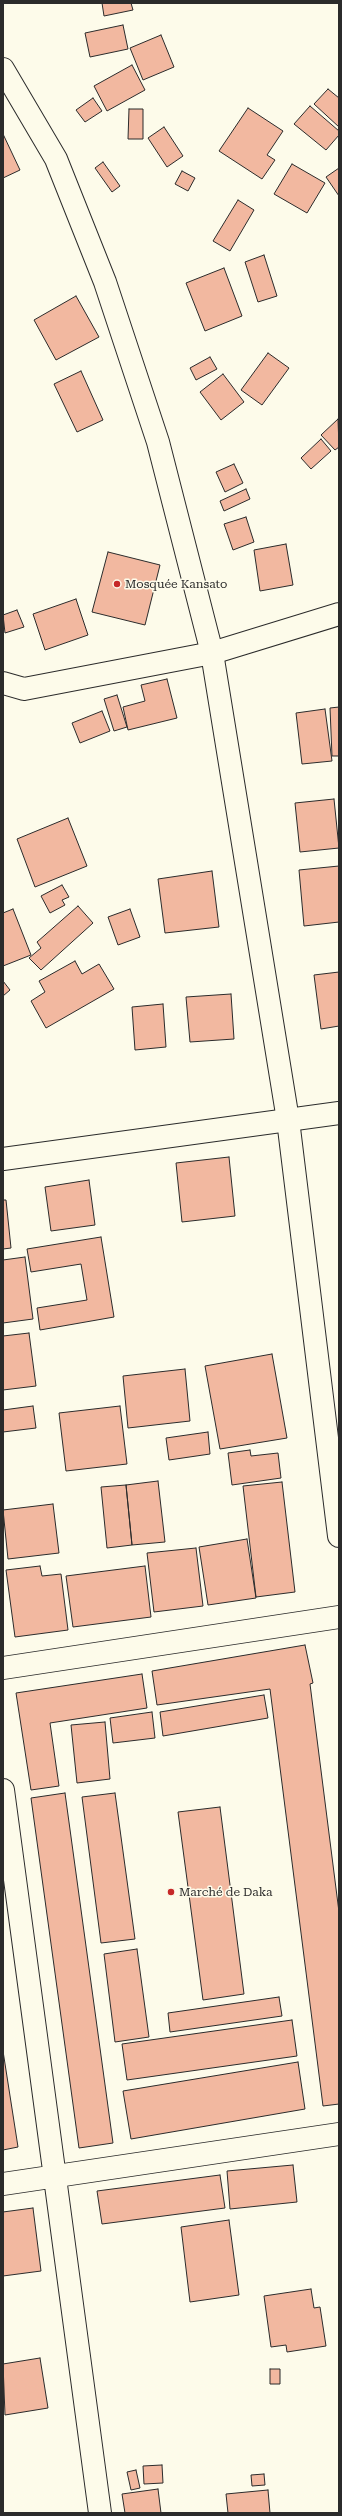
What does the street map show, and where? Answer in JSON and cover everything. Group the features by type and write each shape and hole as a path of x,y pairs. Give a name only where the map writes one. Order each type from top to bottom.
{"street":[{"path":"3,69 56,159 105,282 158,442 212,653 288,1120 339,1536"},
{"path":"3,683 24,689 212,653 339,614"},
{"path":"3,1159 339,1113"},
{"path":"3,1668 339,1617"},
{"path":"3,1790 100,2513"},
{"path":"3,2184 339,2134"}],"building":[{"path":"102,3 131,3 133,10 104,16"},
{"path":"123,25 128,49 90,57 85,33"},
{"path":"161,35 174,67 143,80 130,48"},
{"path":"132,65 145,90 107,111 94,86"},
{"path":"328,89 339,98 339,127 314,104"},
{"path":"93,98 102,111 85,122 76,110"},
{"path":"310,106 339,131 339,135 326,150 294,124"},
{"path":"248,108 283,131 267,155 275,160 262,179 219,151"},
{"path":"129,109 143,109 143,139 128,139"},
{"path":"164,127 183,156 167,167 148,138"},
{"path":"3,134 20,170 3,178"},
{"path":"103,162 120,186 112,192 95,168"},
{"path":"292,164 325,183 307,213 274,194"},
{"path":"339,168 339,196 326,177"},
{"path":"182,171 195,178 188,191 175,184"},
{"path":"238,200 254,210 230,251 213,241"},
{"path":"264,255 277,296 258,302 245,262"},
{"path":"224,268 242,316 205,331 186,283"},
{"path":"76,296 99,337 56,360 34,320"},
{"path":"268,353 289,368 262,405 241,390"},
{"path":"210,357 217,369 196,380 190,368"},
{"path":"81,371 103,420 77,432 54,384"},
{"path":"223,374 244,402 221,420 200,392"},
{"path":"338,419 339,447 335,450 321,435"},
{"path":"321,439 331,451 311,469 301,458"},
{"path":"234,464 243,483 225,492 216,472"},
{"path":"246,489 250,499 224,511 220,501"},
{"path":"246,517 254,542 233,550 224,524"},
{"path":"286,544 293,585 260,591 254,550"},
{"path":"108,552 160,565 145,625 92,612"},
{"path":"76,599 88,635 45,650 33,614"},
{"path":"17,610 24,627 5,633 3,615"},
{"path":"167,679 177,718 128,730 123,707 145,701 141,685"},
{"path":"117,695 127,727 114,731 104,699"},
{"path":"339,707 339,756 332,756 330,708"},
{"path":"325,709 332,761 302,764 296,713"},
{"path":"102,711 110,731 80,743 72,723"},
{"path":"334,799 339,848 300,852 295,803"},
{"path":"68,818 87,866 35,887 17,839"},
{"path":"339,866 339,922 304,926 299,870"},
{"path":"212,871 219,927 165,933 158,879"},
{"path":"62,885 69,897 62,900 65,905 50,913 41,896"},
{"path":"78,906 93,923 41,970 29,958 41,948 37,942"},
{"path":"13,909 31,955 3,966 3,913"},
{"path":"130,909 140,937 118,945 108,917"},
{"path":"75,961 82,974 99,964 114,989 46,1028 31,1001 45,992 39,981"},
{"path":"339,972 339,1026 321,1029 314,975"},
{"path":"3,981 10,990 3,996"},
{"path":"231,994 234,1039 190,1042 186,997"},
{"path":"163,1004 166,1047 135,1050 132,1007"},
{"path":"229,1157 235,1216 182,1222 176,1163"},
{"path":"89,1180 95,1225 51,1231 45,1187"},
{"path":"3,1200 6,1200 11,1248 3,1249"},
{"path":"101,1237 114,1317 40,1330 37,1308 87,1300 81,1264 31,1272 27,1249"},
{"path":"25,1257 33,1319 3,1323 3,1260"},
{"path":"29,1333 36,1386 3,1390 3,1336"},
{"path":"272,1354 287,1438 220,1449 205,1366"},
{"path":"185,1369 190,1421 128,1428 123,1376"},
{"path":"33,1406 36,1428 3,1432 3,1410"},
{"path":"120,1406 127,1464 66,1471 59,1413"},
{"path":"208,1432 210,1454 169,1460 166,1438"},
{"path":"250,1450 251,1456 278,1453 281,1478 232,1485 228,1453"},
{"path":"158,1481 165,1542 132,1545 126,1485"},
{"path":"282,1482 295,1592 256,1597 243,1486"},
{"path":"126,1485 132,1545 107,1548 101,1487"},
{"path":"53,1504 59,1553 8,1559 3,1510"},
{"path":"247,1539 256,1598 208,1605 199,1547"},
{"path":"196,1548 203,1606 154,1612 147,1553"},
{"path":"40,1566 42,1576 61,1574 68,1630 15,1637 6,1570"},
{"path":"145,1566 151,1617 73,1627 66,1576"},
{"path":"305,1645 313,1683 310,1684 339,1912 339,2104 323,2106 270,1689 157,1705 152,1671"},
{"path":"142,1674 147,1708 50,1723 59,1786 31,1790 16,1693"},
{"path":"264,1695 268,1718 163,1736 160,1712"},
{"path":"152,1712 155,1738 113,1743 110,1718"},
{"path":"105,1722 110,1779 77,1783 71,1725"},
{"path":"65,1793 113,2143 79,2148 31,1798"},
{"path":"115,1793 135,1939 101,1943 82,1797"},
{"path":"220,1807 244,1994 203,2000 178,1812"},
{"path":"137,1949 149,2037 115,2042 104,1954"},
{"path":"279,1997 282,2016 170,2032 168,2013"},
{"path":"292,2020 297,2056 127,2080 122,2044"},
{"path":"3,2051 18,2147 3,2150"},
{"path":"298,2062 305,2109 131,2139 123,2091"},
{"path":"293,2165 297,2202 230,2209 227,2171"},
{"path":"220,2175 225,2208 102,2224 97,2191"},
{"path":"33,2208 41,2271 3,2276 3,2212"},
{"path":"229,2220 239,2295 190,2302 181,2227"},
{"path":"311,2289 314,2308 320,2307 326,2346 287,2352 286,2345 271,2347 264,2296"},
{"path":"40,2358 48,2408 5,2415 3,2364"},
{"path":"270,2369 280,2369 280,2384 270,2384"},
{"path":"162,2465 163,2483 144,2484 143,2466"},
{"path":"136,2470 140,2488 131,2490 127,2472"},
{"path":"264,2474 265,2485 252,2486 251,2475"},
{"path":"158,2489 161,2513 125,2513 122,2494"},
{"path":"268,2490 270,2513 228,2513 226,2494"}],"place":[{"name":"Mosquée Kansato","path":"117,584"},
{"name":"Marché de Daka","path":"171,1892"}]}
